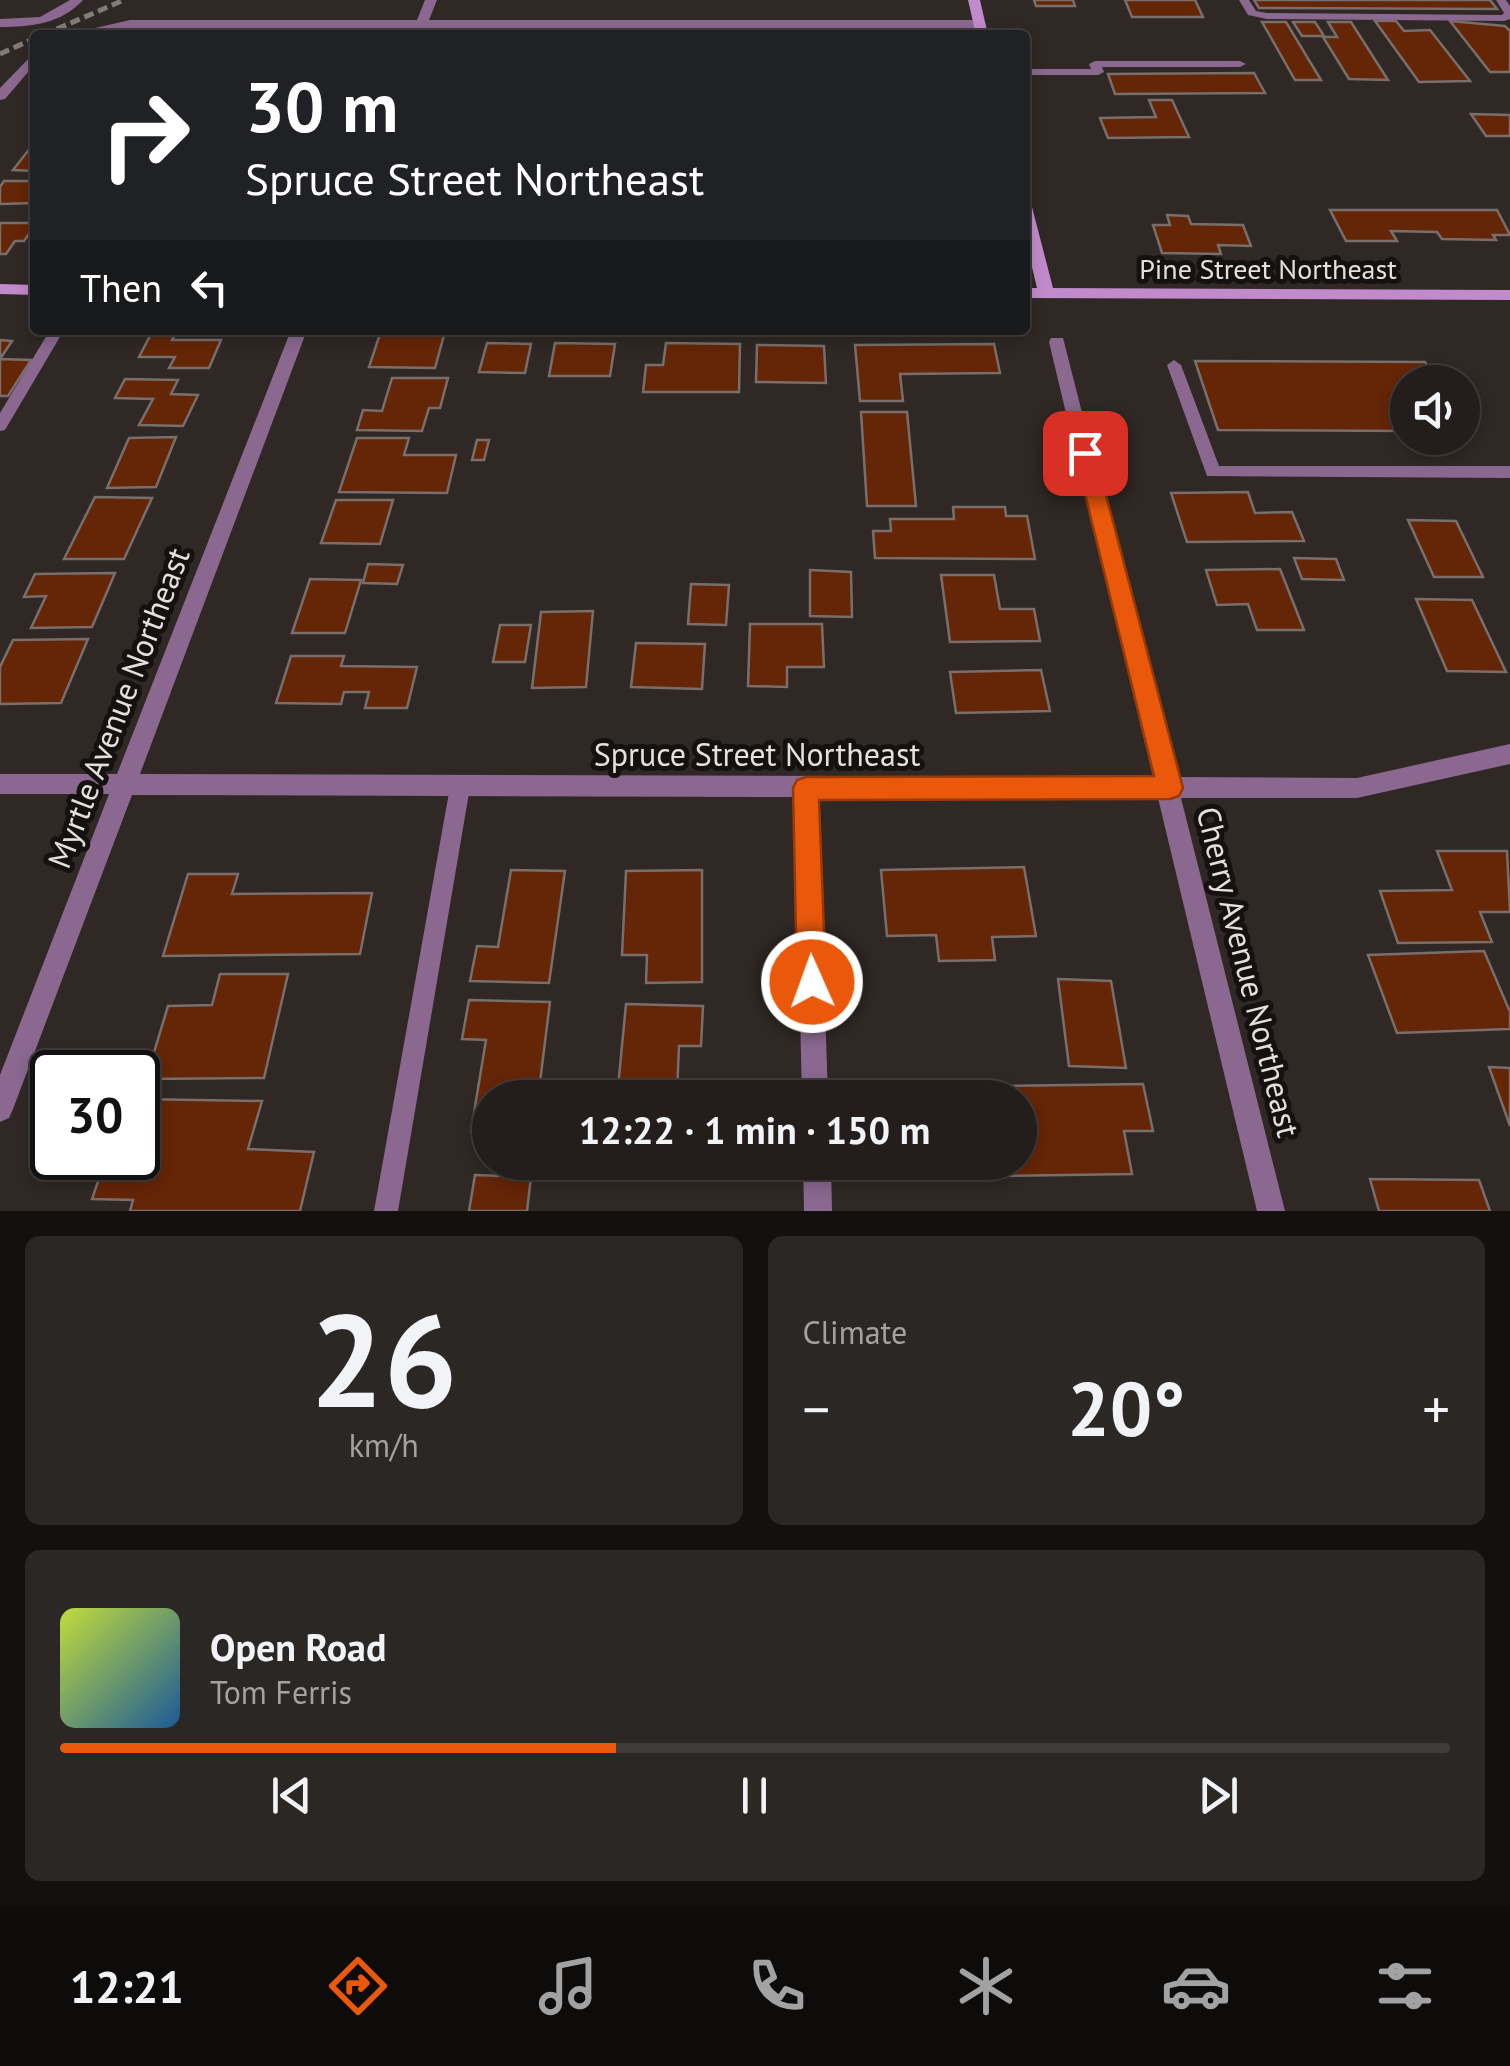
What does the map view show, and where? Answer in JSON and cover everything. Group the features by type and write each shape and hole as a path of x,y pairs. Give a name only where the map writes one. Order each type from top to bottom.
{"main road":[{"path":"974,0 981,30"},
{"path":"1030,227 1046,293"},
{"path":"0,289 30,290"},
{"name":"Pine Street Northeast","path":"1030,293 1510,295"}],"street":[{"path":"0,24 49,18 64,12 77,0"},
{"path":"419,30 431,0"},
{"path":"85,30 130,24 419,30 981,30"},
{"path":"0,96 30,62"},
{"name":"Myrtle Avenue Northeast","path":"0,1109 298,335"},
{"name":"Cherry Avenue Northeast","path":"1057,342 1272,1211"},
{"name":"Spruce Street Northeast","path":"0,784 1356,788 1510,754"},
{"path":"806,788 814,1080"},
{"path":"817,1180 818,1211"}],"lane":[{"path":"1244,0 1252,12 1267,16 1504,18 1510,14 1501,0"},
{"path":"1030,72 1098,72 1095,64 1240,64"},
{"path":"0,426 54,335"},
{"path":"1174,365 1212,472 1510,472"},
{"path":"386,1211 460,787"}],"building":[{"path":"1034,0 1073,0 1075,6 1036,6"},
{"path":"1125,0 1195,0 1203,17 1132,17"},
{"path":"1254,0 1490,0 1497,9 1259,8"},
{"path":"1375,21 1396,21 1404,31 1430,30 1470,81 1419,82"},
{"path":"1450,21 1505,26 1510,31 1510,72 1490,72"},
{"path":"1262,22 1286,22 1321,80 1295,80"},
{"path":"1293,22 1315,22 1324,36 1302,36"},
{"path":"1328,22 1351,22 1388,80 1349,79 1323,37 1337,37"},
{"path":"1254,73 1265,93 1115,94 1108,74"},
{"path":"1149,100 1172,100 1189,137 1108,138 1100,118 1156,117"},
{"path":"1471,114 1510,115 1510,136 1486,136"},
{"path":"30,148 30,171 13,170"},
{"path":"4,181 30,181 30,203 0,204"},
{"path":"1330,210 1497,210 1510,235 1493,235 1496,240 1442,239 1437,232 1391,231 1397,241 1346,241"},
{"path":"1167,215 1188,216 1191,224 1243,225 1251,246 1218,245 1221,254 1162,253 1153,225 1170,225"},
{"path":"0,223 30,223 24,241 15,241 6,254 0,254"},
{"path":"150,335 174,335 172,340 221,340 209,368 169,368 175,357 139,357"},
{"path":"380,335 444,335 435,368 369,367"},
{"path":"0,340 12,341 0,359"},
{"path":"487,343 531,344 525,373 479,372"},
{"path":"555,343 615,344 610,376 549,376"},
{"path":"666,343 740,344 739,392 643,392 646,365 663,365"},
{"path":"994,344 1000,373 900,374 903,401 860,401 855,345"},
{"path":"757,345 824,346 826,383 756,382"},
{"path":"0,359 31,360 8,396 0,396"},
{"path":"1195,361 1427,365 1390,365 1390,431 1218,430"},
{"path":"392,378 448,378 440,408 429,408 422,431 357,430 363,410 382,411"},
{"path":"125,379 178,380 171,394 198,395 183,426 139,425 153,399 115,398"},
{"path":"861,412 907,412 916,506 867,506"},
{"path":"176,437 156,487 107,488 129,438"},
{"path":"357,438 409,438 404,455 456,455 447,493 339,492"},
{"path":"477,440 489,440 484,460 472,460"},
{"path":"1248,492 1255,513 1292,512 1304,541 1187,542 1171,493"},
{"path":"95,497 152,498 124,559 64,559"},
{"path":"336,500 393,500 380,544 321,543"},
{"path":"953,507 1005,507 1006,516 1027,516 1035,559 875,558 873,531 891,531 890,519 954,519"},
{"path":"1408,520 1456,521 1483,577 1434,577"},
{"path":"1294,558 1336,559 1344,580 1302,579"},
{"path":"368,564 403,565 397,584 363,583"},
{"path":"1280,569 1304,630 1257,630 1248,604 1217,605 1206,570"},
{"path":"810,570 851,572 852,617 810,616"},
{"path":"115,573 92,627 31,628 46,596 24,597 35,574"},
{"path":"941,575 994,575 1000,609 1034,609 1040,641 950,642"},
{"path":"310,579 361,580 345,633 292,633"},
{"path":"691,584 729,585 726,625 688,624"},
{"path":"1416,599 1472,600 1506,672 1447,671"},
{"path":"593,611 586,687 532,688 541,612"},
{"path":"750,624 822,624 824,667 787,667 787,687 748,686"},
{"path":"500,625 531,625 525,662 493,662"},
{"path":"88,639 61,703 0,704 0,667 13,640"},
{"path":"636,643 705,644 702,689 631,687"},
{"path":"291,656 344,656 341,666 417,667 407,708 365,708 369,692 344,692 341,704 276,703"},
{"path":"1041,670 1050,711 956,713 950,672"},
{"path":"1437,851 1507,851 1510,912 1480,912 1492,942 1398,943 1380,891 1452,890"},
{"path":"1024,867 1036,936 992,937 995,960 939,961 936,935 887,936 881,870"},
{"path":"511,870 565,871 549,983 470,981 477,946 498,947"},
{"path":"702,870 702,982 646,983 647,955 622,955 626,871"},
{"path":"188,874 238,874 232,894 372,893 360,954 163,956"},
{"path":"1484,951 1510,1012 1510,1029 1397,1033 1368,955"},
{"path":"220,974 288,974 264,1078 160,1079 160,1050 155,1050 168,1006 212,1005"},
{"path":"1058,979 1111,981 1126,1068 1069,1066"},
{"path":"469,1000 550,1002 540,1080 479,1080 486,1040 462,1039"},
{"path":"626,1004 703,1006 701,1046 679,1046 678,1080 619,1080"},
{"path":"1489,1067 1510,1068 1510,1126"},
{"path":"1143,1084 1153,1131 1124,1131 1132,1174 1037,1175 1037,1086"},
{"path":"160,1099 262,1101 248,1149 314,1152 300,1211 130,1211 133,1200 92,1199 98,1180 160,1180"},
{"path":"1370,1179 1479,1180 1490,1211 1379,1211"},
{"path":"474,1180 531,1180 527,1211 469,1211"}],"railway":[{"path":"55,30 124,0"},
{"path":"0,54 30,40"}],"route":[{"path":"812,982 806,788 1170,788 1085,453"}]}
